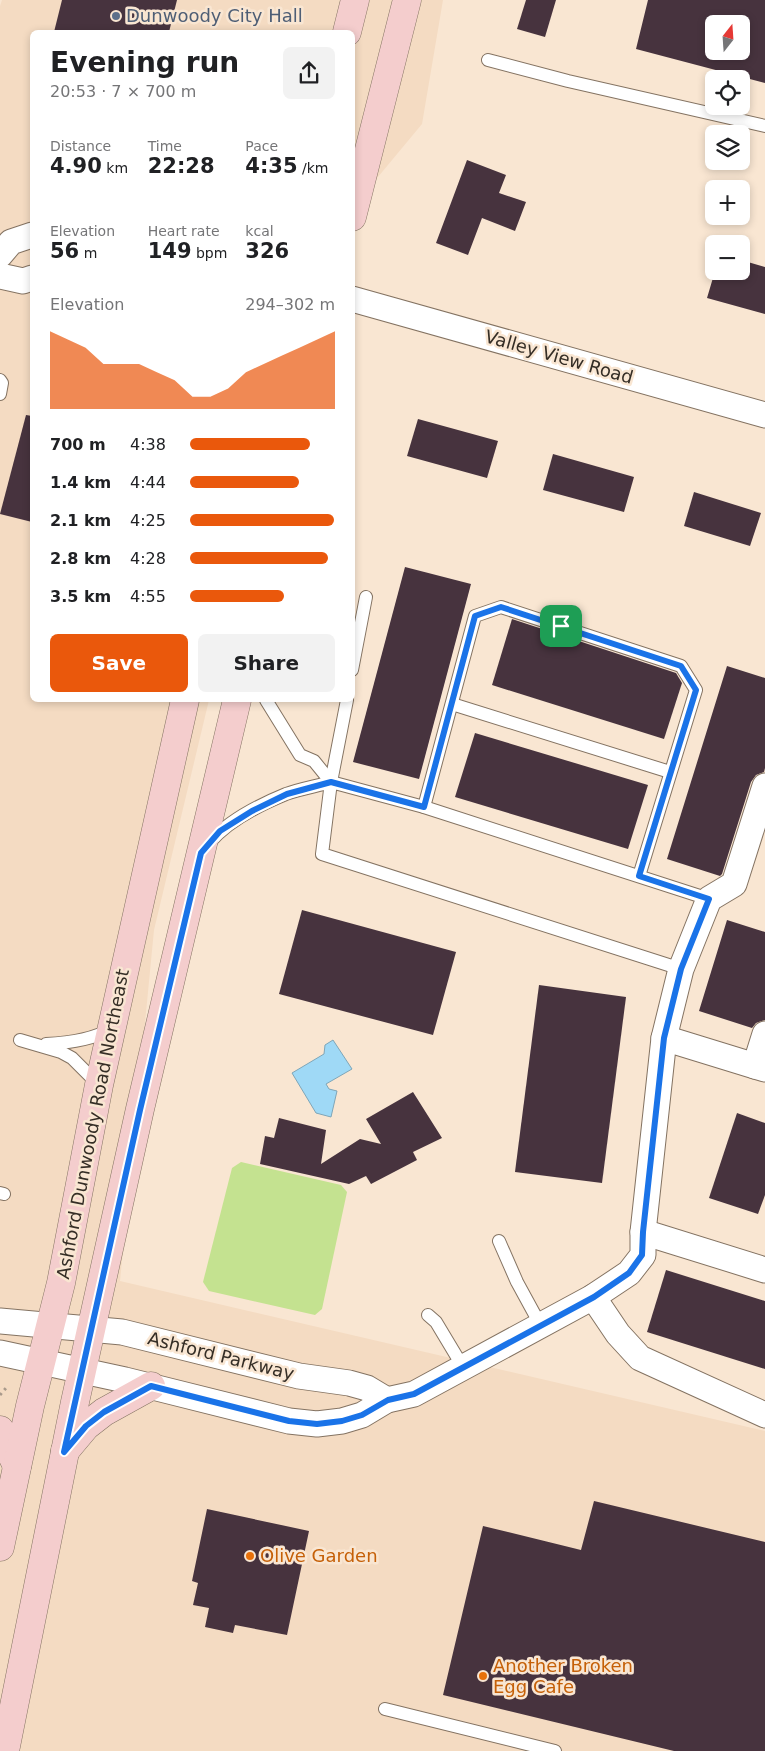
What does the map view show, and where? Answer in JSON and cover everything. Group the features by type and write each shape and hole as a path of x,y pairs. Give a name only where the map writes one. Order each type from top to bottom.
{"main road":[{"path":"347,30 355,0"},
{"path":"355,205 407,0"},
{"name":"Ashford Dunwoody Road Northeast","path":"0,1547 41,1362 61,1283 99,1086 185,702"},
{"path":"5,1751 64,1452 91,1329 140,1110 238,702"},
{"path":"64,1452 86,1426 104,1412 151,1386"},
{"path":"0,1430 17,1466"}],"street":[{"path":"0,255 11,242 30,235"},
{"path":"0,276 23,281 30,279"},
{"name":"Valley View Road","path":"355,300 765,415"},
{"path":"0,1353 151,1386 289,1421 317,1424 342,1421 362,1415 388,1400 414,1394 594,1297 629,1273 642,1255 664,1038 681,969 709,899 734,884 765,786"},
{"path":"664,1038 760,1068 765,1034"},
{"path":"643,1232 765,1270"},
{"path":"594,1297 618,1334 640,1358 765,1415"},
{"name":"Ashford Parkway","path":"0,1321 122,1332 298,1376 349,1382 367,1388 388,1400"}],"lane":[{"path":"488,60 568,81 765,126"},
{"path":"0,380 2,383 0,394"},
{"path":"355,654 366,597"},
{"path":"424,807 475,616 501,607 681,666 696,690 639,876"},
{"path":"267,702 300,755 314,762 331,782"},
{"path":"347,702 331,782 322,854 681,969"},
{"path":"452,704 670,772"},
{"path":"201,853 220,831 252,811 287,794 331,782 424,807 709,899"},
{"path":"38,1044 62,1043 101,1035 113,1028"},
{"path":"20,1040 38,1044 72,1058 99,1086"},
{"path":"499,1241 517,1282 541,1326"},
{"path":"428,1315 436,1322 463,1367"},
{"path":"385,1709 556,1751"}],"path":[{"path":"0,1396 7,1387"}],"shaded area":[{"path":"2,0 443,0 422,124 355,205 355,30 30,30 30,702 209,702 154,930 120,1281 765,1431 765,1751 0,1751 0,6"}],"green space":[{"path":"241,1162 341,1185 347,1192 322,1309 315,1315 209,1291 203,1282 232,1168"}],"water":[{"path":"333,1040 352,1069 326,1084 329,1089 337,1091 331,1117 316,1113 292,1073 324,1054 325,1045"}],"building":[{"name":"Dunwoody City Hall","path":"62,0 177,0 170,30 54,30"},
{"path":"526,0 556,0 545,37 517,29"},
{"path":"648,0 765,0 765,83 750,79 750,70 716,70 636,49"},
{"path":"467,160 506,175 499,193 526,202 515,231 482,218 468,255 436,243"},
{"path":"750,263 765,267 765,314 707,298 712,280 750,280"},
{"path":"26,415 30,416 30,522 0,514"},
{"path":"418,419 498,441 487,478 407,456"},
{"path":"553,454 634,477 624,512 543,490"},
{"path":"694,492 761,513 750,546 684,526"},
{"path":"405,567 471,584 419,779 353,762"},
{"path":"512,619 676,673 682,683 664,739 492,685"},
{"path":"727,666 765,678 765,768 764,772 756,775 751,782 720,876 667,859"},
{"path":"475,733 648,785 628,849 455,797"},
{"path":"302,910 456,952 433,1035 279,994"},
{"path":"727,920 765,932 765,1020 756,1023 752,1028 699,1011"},
{"path":"539,985 626,997 602,1183 515,1172"},
{"path":"413,1092 442,1138 413,1152 417,1160 371,1184 366,1176 349,1184 260,1164 265,1136 274,1138 279,1118 326,1130 321,1164 360,1139 381,1144 366,1119"},
{"path":"737,1113 765,1123 765,1195 758,1214 709,1198"},
{"path":"666,1270 765,1301 765,1369 647,1332"},
{"path":"594,1501 765,1542 765,1751 674,1751 443,1695 483,1526 581,1550"},
{"name":"Olive Garden","path":"207,1509 309,1531 287,1635 235,1625 233,1633 205,1627 209,1608 193,1605 198,1583 192,1581"}],"place":[{"name":"Dunwoody City Hall","path":"116,16"},
{"name":"Olive Garden","path":"250,1556"},
{"name":"Another Broken Egg Cafe","path":"483,1676"}],"route":[{"path":"501,607 561,626 681,666 696,690 639,876 709,899 681,969 664,1038 642,1255 629,1273 594,1297 414,1394 388,1400 362,1415 342,1421 317,1424 289,1421 151,1386 104,1412 86,1426 64,1452 140,1110 201,853 220,831 252,811 287,794 331,782 424,807 475,616 501,607"}]}
